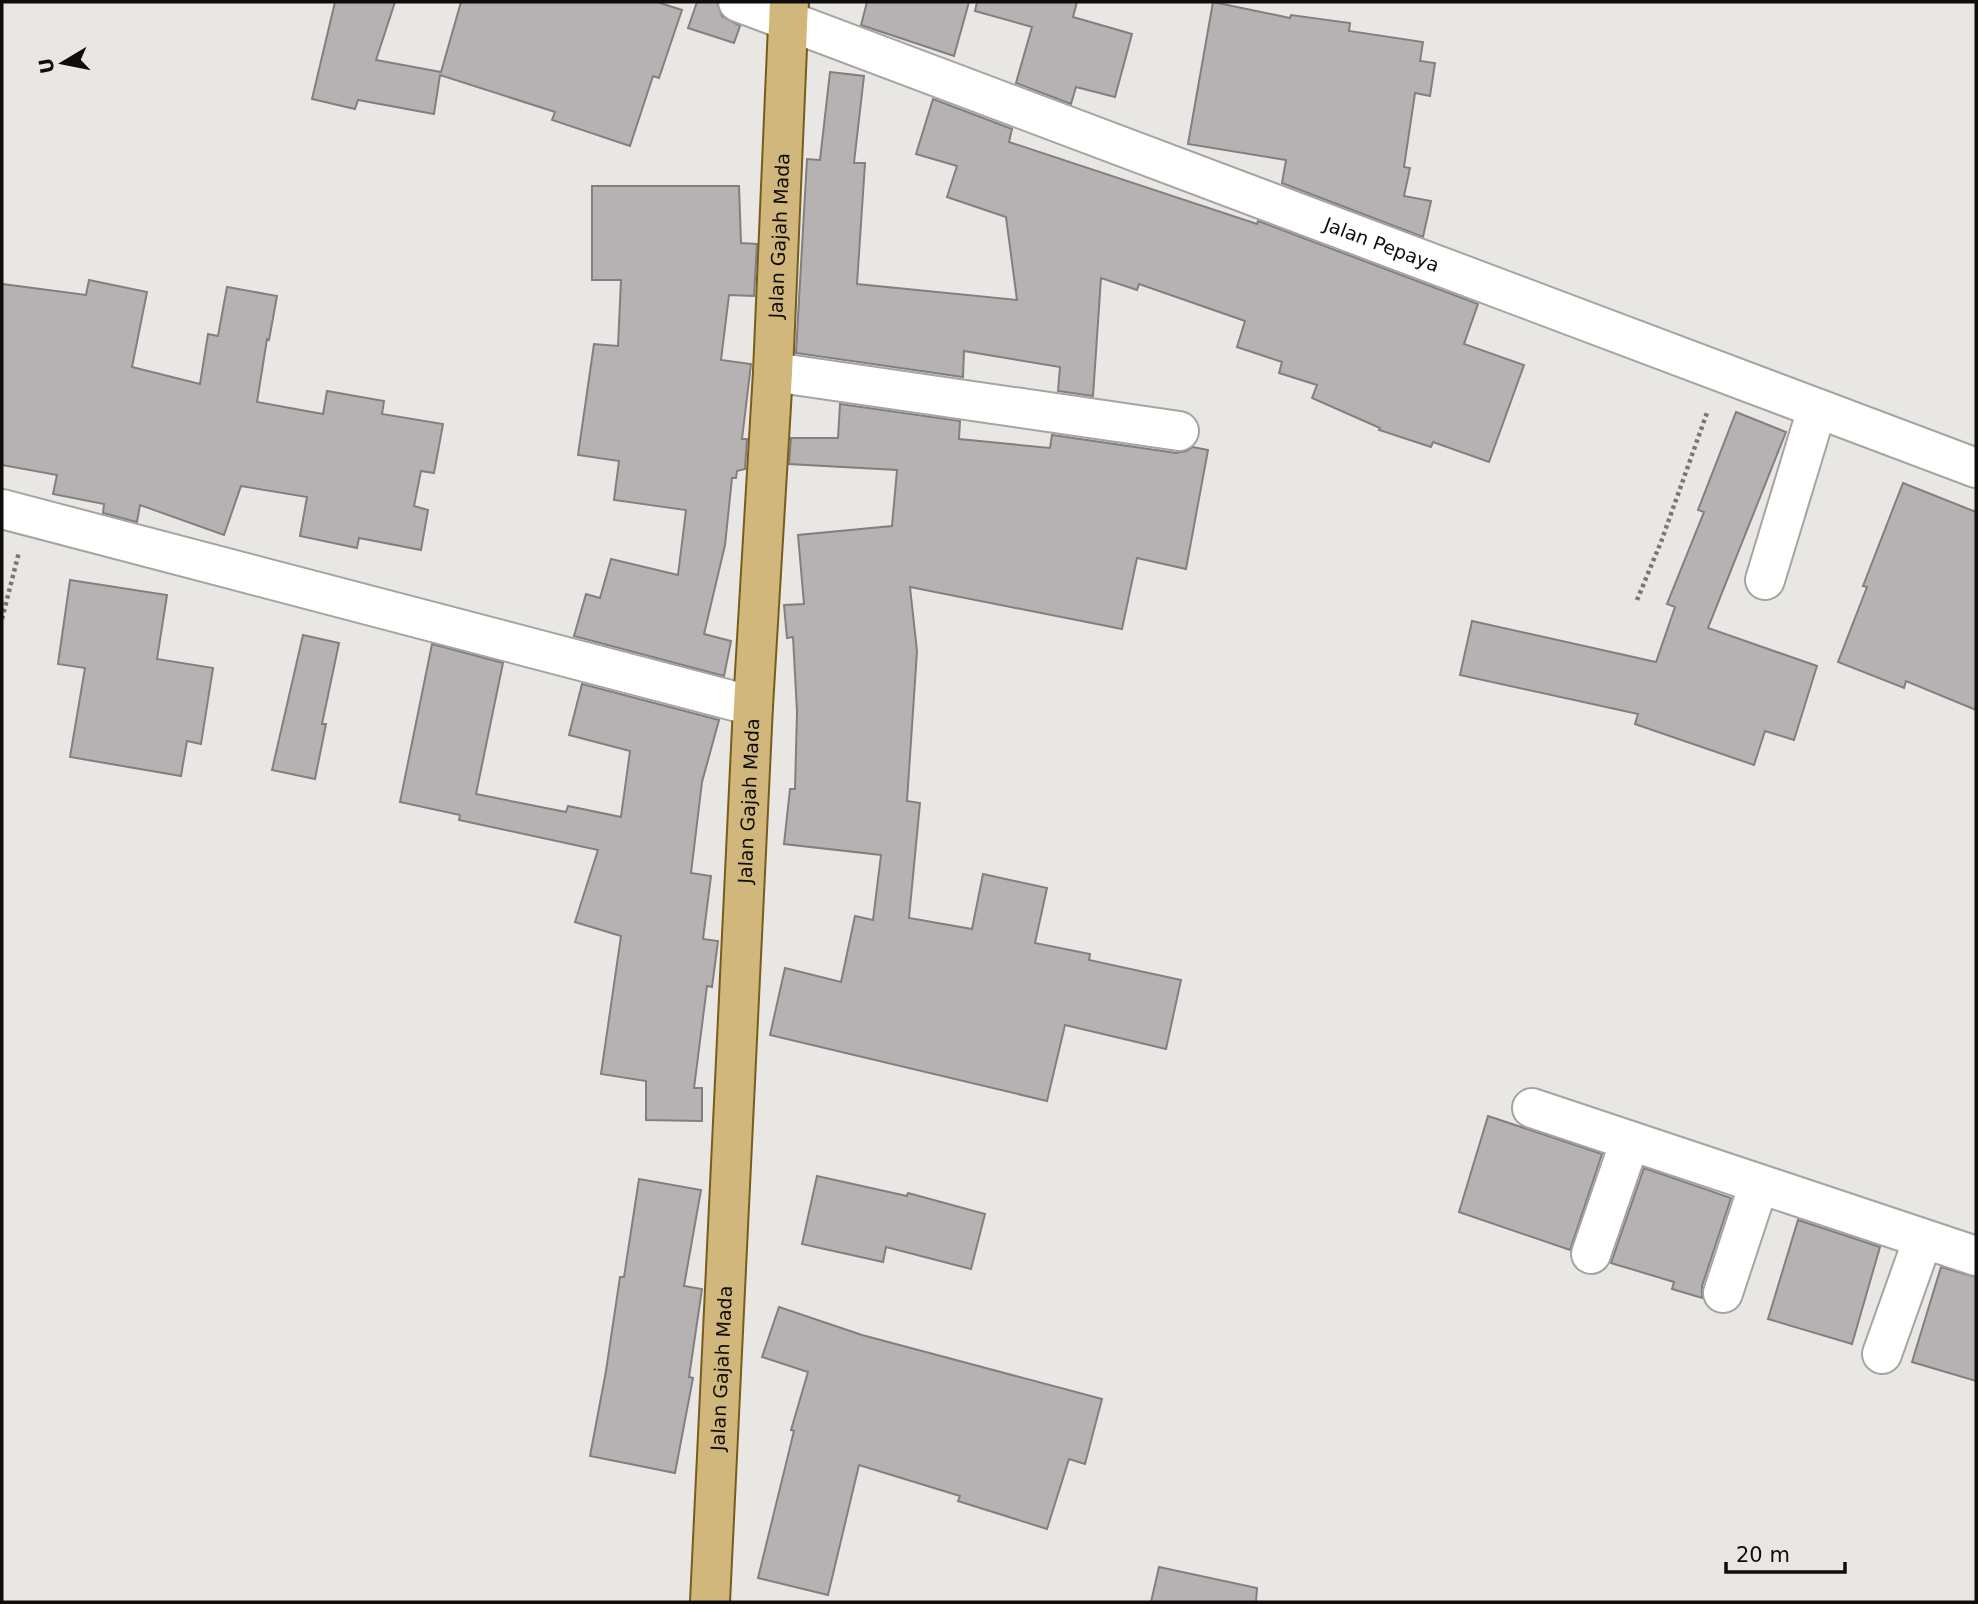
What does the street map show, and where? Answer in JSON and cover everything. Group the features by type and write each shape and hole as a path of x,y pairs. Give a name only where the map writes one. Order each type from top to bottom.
{"main road":[{"name":"Jalan Gajah Mada","path":"710,1602 789,11"}],"street":[{"name":"Jalan Pepaya","path":"738,2 789,11 1722,373 1976,468"},
{"path":"773,372 1179,431"},
{"path":"1765,580 1817,409"},
{"path":"15,512 753,706"},
{"path":"1532,1108 1976,1256"},
{"path":"1591,1254 1630,1141"},
{"path":"1723,1293 1759,1184"},
{"path":"1882,1354 1923,1239"}],"path":[{"path":"1637,600 1661,542 1722,373"},
{"path":"2,619 15,512"}],"building":[{"path":"335,2 395,2 376,60 441,72 461,2 657,2 682,10 659,78 653,76 630,146 552,120 555,112 440,75 434,114 358,100 355,109 312,99"},
{"path":"697,2 717,2 722,16 740,26 734,43 688,28"},
{"path":"867,2 969,2 954,56 861,25"},
{"path":"977,2 1077,2 1073,17 1132,34 1115,97 1076,87 1071,104 1016,83 1032,27 975,11"},
{"path":"1213,2 1290,18 1291,15 1350,23 1349,31 1423,42 1420,61 1435,63 1430,96 1415,93 1404,167 1410,168 1404,196 1431,201 1423,237 1282,183 1286,160 1188,144"},
{"path":"830,72 864,76 854,163 865,163 857,284 1017,300 1006,217 947,197 957,166 916,154 933,99 1012,129 1009,142 1257,224 1258,221 1478,304 1464,344 1524,365 1489,462 1433,442 1431,447 1379,430 1380,428 1312,398 1317,385 1279,373 1282,362 1237,347 1245,321 1139,284 1137,290 1101,278 1093,396 1058,391 1060,367 964,351 963,377 796,353 807,159 820,160"},
{"path":"592,186 739,186 741,243 757,244 754,296 729,295 721,360 751,364 742,439 747,439 745,469 737,471 736,478 732,478 725,545 704,634 731,641 724,676 574,636 586,594 600,598 611,559 678,575 686,510 614,500 619,461 578,455 594,344 618,346 621,280 592,280"},
{"path":"89,280 147,292 132,367 200,384 208,334 218,336 227,287 277,296 257,402 323,414 327,391 384,401 382,414 443,424 434,473 421,471 414,506 428,510 421,550 359,538 357,548 300,536 307,497 241,486 224,535 140,505 137,522 103,513 104,504 53,494 57,475 2,465 2,284 86,295"},
{"path":"840,404 960,421 959,439 1050,448 1052,435 1176,453 1193,447 1208,450 1186,569 1137,558 1122,629 910,587 917,651 907,801 920,803 909,918 972,929 983,874 1047,888 1035,943 1090,954 1089,960 1181,980 1166,1049 1065,1025 1047,1101 770,1035 785,968 841,982 855,916 873,920 881,855 784,844 790,789 795,789 797,712 793,637 787,638 784,605 804,604 798,535 892,526 897,470 789,464 791,438 838,438"},
{"path":"1736,412 1786,432 1708,628 1817,666 1794,740 1765,731 1754,765 1635,724 1638,714 1460,675 1472,621 1656,662 1675,607 1667,604 1704,512 1698,510"},
{"path":"1903,483 1976,512 1976,710 1906,681 1904,688 1838,662 1867,587 1863,586"},
{"path":"70,580 167,595 157,659 213,668 201,744 187,741 181,776 70,757 85,668 58,664"},
{"path":"303,635 339,643 322,724 326,724 315,779 272,770"},
{"path":"432,644 503,663 476,794 566,812 568,806 621,817 630,751 569,735 582,684 719,720 702,782 691,873 711,876 703,939 718,941 712,987 707,986 694,1088 702,1088 702,1121 646,1120 646,1081 601,1074 621,936 575,922 598,850 459,820 460,815 400,802"},
{"path":"1488,1116 1602,1154 1570,1250 1459,1212"},
{"path":"1644,1168 1731,1198 1702,1286 1702,1298 1672,1289 1674,1282 1611,1263"},
{"path":"817,1176 907,1196 908,1193 985,1214 971,1269 886,1247 883,1262 802,1244"},
{"path":"639,1179 701,1190 684,1286 702,1289 689,1377 693,1378 675,1473 590,1456 620,1277 624,1277"},
{"path":"1798,1220 1880,1247 1852,1344 1768,1319"},
{"path":"1941,1267 1976,1277 1976,1381 1912,1362"},
{"path":"779,1307 862,1335 1102,1399 1085,1464 1069,1459 1047,1529 958,1501 960,1496 859,1465 828,1595 758,1578 794,1431 791,1430 808,1372 762,1357"},
{"path":"1159,1567 1257,1588 1256,1602 1151,1602"}]}
